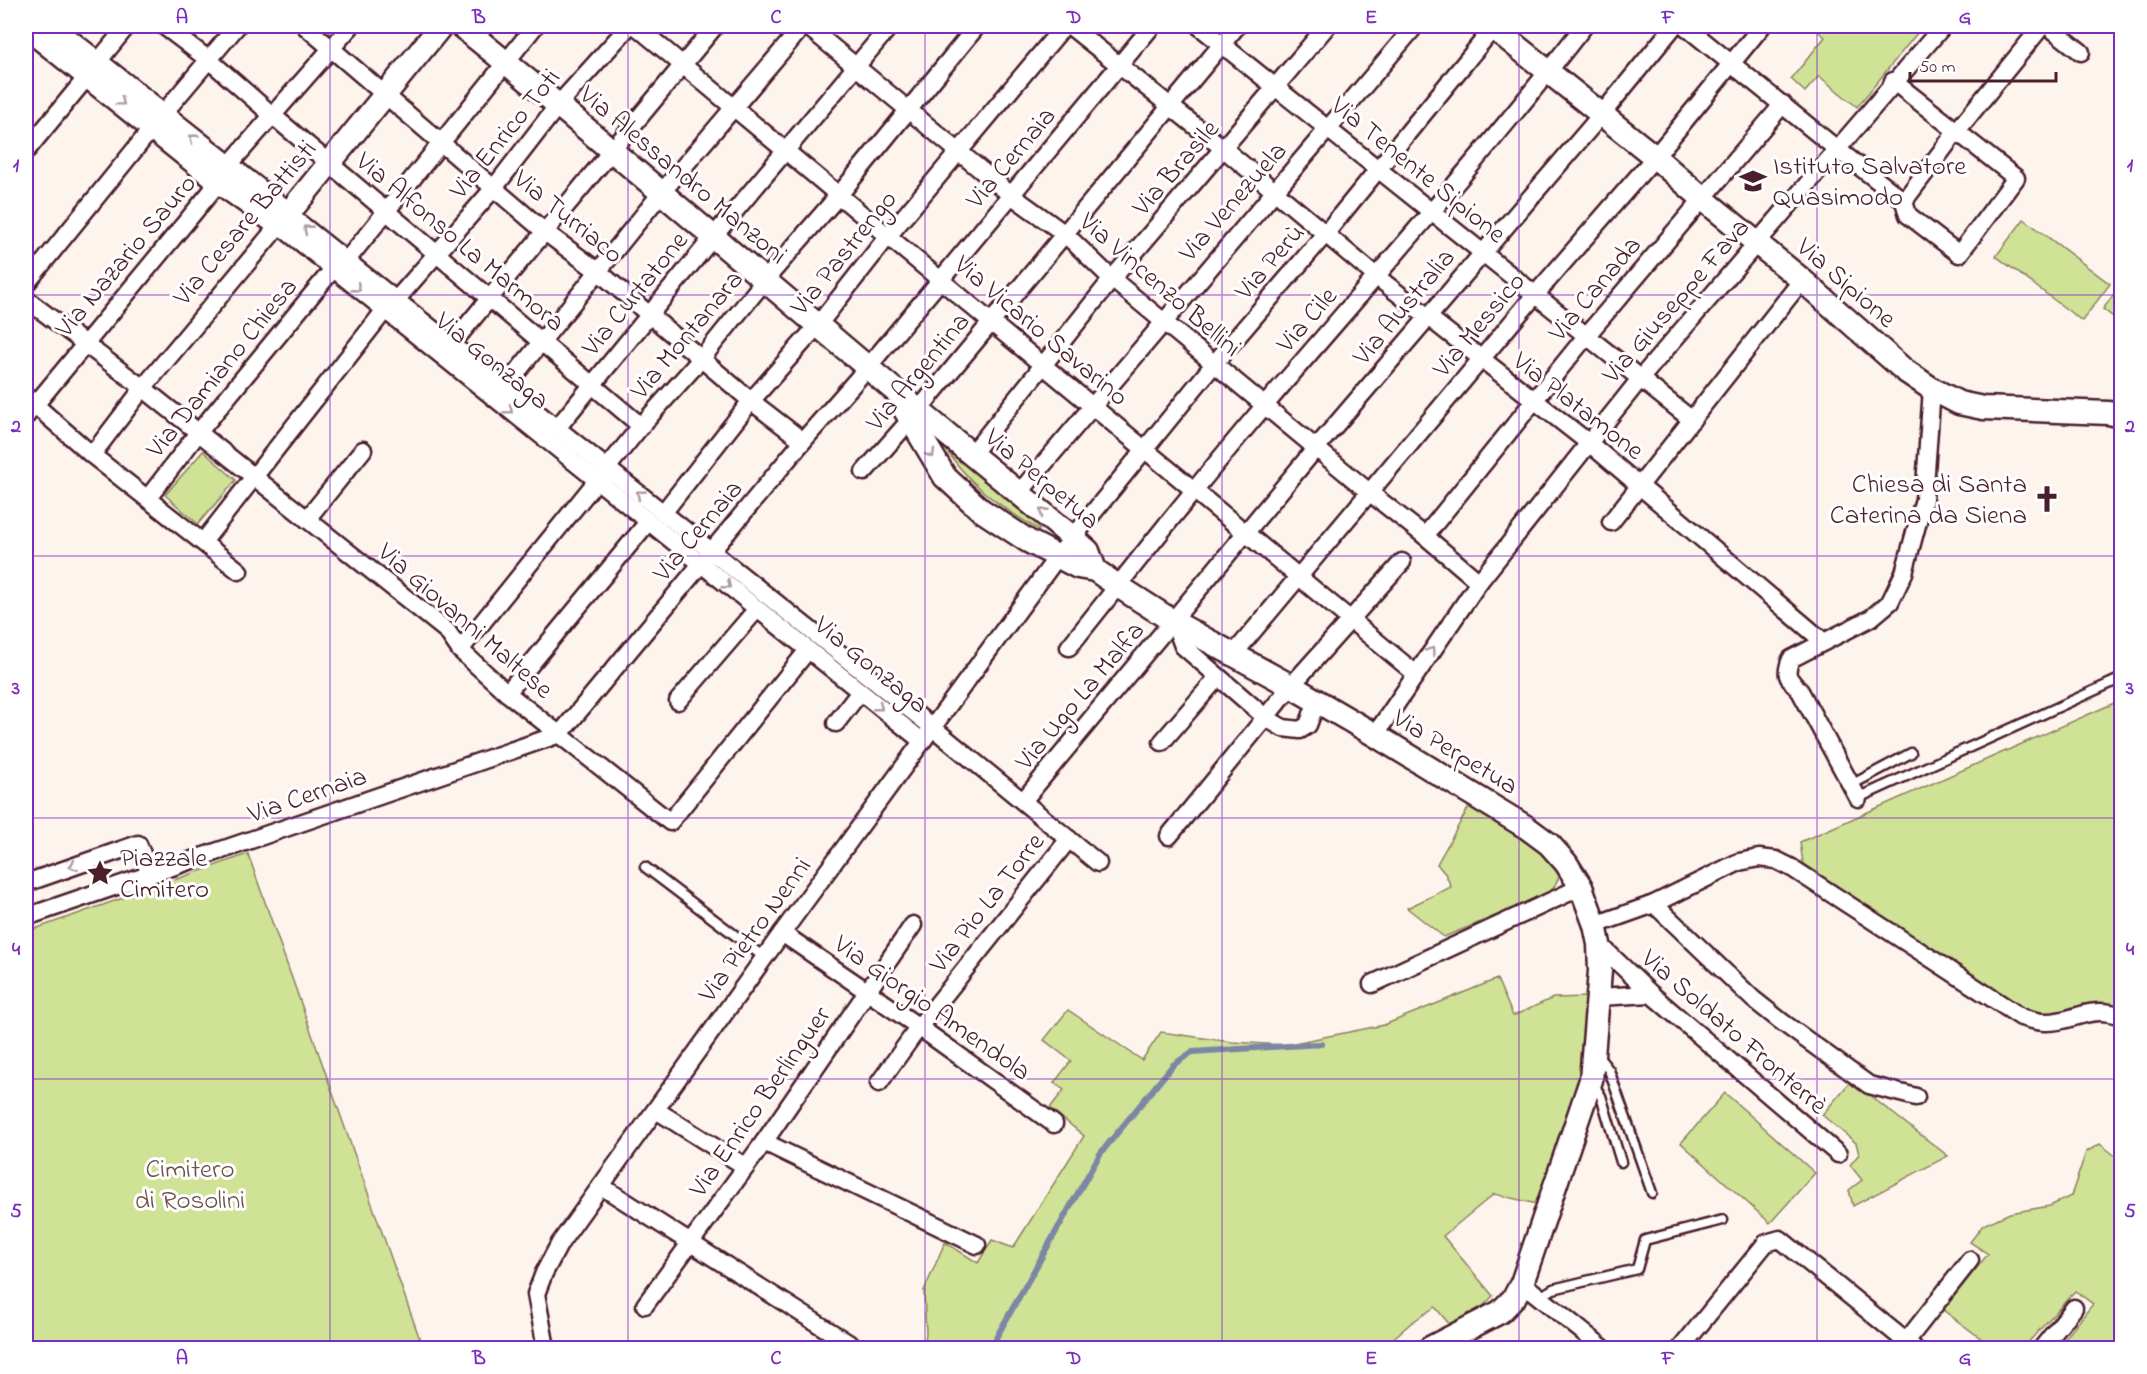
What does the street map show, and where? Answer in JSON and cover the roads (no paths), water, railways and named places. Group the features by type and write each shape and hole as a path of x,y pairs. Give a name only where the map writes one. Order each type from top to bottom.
{"street":[{"name":"Via Gonzaga","path":"50,26 92,70"},
{"path":"26,151 127,26"},
{"name":"Via Alfonso La Marmora","path":"164,26 209,60 641,426"},
{"path":"26,284 237,26"},
{"name":"Via Turriaco","path":"305,26 545,232 599,272 649,317 803,441"},
{"name":"Via Nazario Sauro","path":"29,406 85,343 272,115 351,26"},
{"name":"Via Cesare Battisti","path":"92,455 143,388 330,164 441,26"},
{"name":"Via Alessandro Manzoni","path":"461,26 662,192 868,367"},
{"name":"Via Damiano Chiesa","path":"148,498 198,433 386,210 535,26"},
{"name":"Via Enrico Toti","path":"203,542 391,305 494,188 558,105 629,26"},
{"name":"Via Vicario Savarino","path":"636,26 1416,674"},
{"path":"446,350 715,26"},
{"path":"505,387 662,192 803,26"},
{"name":"Via Vincenzo Bellini","path":"807,26 909,108 1011,195 1065,234 1112,279 1479,582"},
{"name":"Via Curtatone","path":"557,428 890,26"},
{"name":"Via Montanara","path":"460,650 641,426 702,358 765,279 839,195 976,26"},
{"name":"Via Pastrengo","path":"663,513 752,401 818,325 888,236 1064,26"},
{"name":"Via Platamone","path":"1070,26 1224,149 1377,277 1640,485 1824,642"},
{"name":"Via Cernaia","path":"26,917 560,734 1152,26"},
{"name":"Via Tenente Sipione","path":"1199,26 1277,86 1378,170 1692,420"},
{"name":"Via Argentina","path":"864,472 992,323 1237,26"},
{"name":"Via Brasile","path":"972,454 1112,279 1327,26"},
{"name":"Via Venezuela","path":"1019,493 1415,26"},
{"name":"Via Sipione","path":"1493,26 1758,243 1904,370 1932,389 1959,403 1983,408 2109,413 2121,416"},
{"name":"Via Perù","path":"1058,556 1214,364 1378,170 1493,26"},
{"name":"Via Cile","path":"1069,648 1265,405 1377,277 1548,73 1584,26"},
{"name":"Via Australia","path":"1174,621 1316,448 1602,114 1674,26"},
{"path":"1685,26 1904,201 1908,215 1959,254 2016,178 1893,81"},
{"name":"Via Messico","path":"1233,655 1535,295 1655,157 1762,26"},
{"name":"Via Giuseppe Fava","path":"1376,735 1479,582 1588,443 1640,379 1838,150 1893,81 1943,26"},
{"path":"1904,201 1956,132 2042,26"},
{"path":"2049,26 2081,52"},
{"name":"Via Gonzaga","path":"26,27 92,70 158,120 602,474 663,513 757,609 922,741"},
{"name":"Via Canada","path":"1425,536 1587,335 1784,104"},
{"path":"1611,522 1802,280"},
{"name":"Via Giovanni Maltese","path":"26,299 143,388 447,631 460,650 507,693 670,822 808,650"},
{"name":"Via Gonzaga","path":"446,350 505,387 557,428 648,522 707,559 932,727 1098,863"},
{"path":"868,367 890,386 915,415 945,477 981,510 1028,541 1078,567 1095,570"},
{"path":"1855,791 1800,691 1788,678 1787,669 1791,658 1871,618 1890,602 1904,573 1924,499 1932,389"},
{"path":"29,406 239,571"},
{"name":"Via Perpetua","path":"915,415 972,454 1072,537 1088,551 1095,570 1174,621 1376,735 1526,827 1550,844 1566,863 1581,888 1597,934 1598,997 1591,1080 1522,1283 1514,1298 1500,1312 1430,1348"},
{"path":"307,519 363,450"},
{"path":"507,693 648,522"},
{"name":"Via Pietro Nenni","path":"546,1348 536,1294 560,1243 782,933 1058,556"},
{"path":"1169,836 1291,686 1402,562"},
{"path":"678,701 757,609"},
{"path":"1174,621 1183,646 1266,718 1283,729 1300,730 1308,725 1317,701"},
{"name":"Via Ugo La Malfa","path":"1023,801 1174,621"},
{"path":"1162,742 1218,677"},
{"path":"836,723 860,692"},
{"name":"Via Pio La Torre","path":"879,1083 919,1027 1069,839"},
{"path":"26,883 138,844 150,874"},
{"path":"1597,934 1739,862 1759,858 1776,860 1792,868 2021,1017 2047,1023 2086,1013 2107,1011 2121,1016"},
{"path":"1372,984 1581,888"},
{"path":"1654,904 1753,999 1782,1022 1869,1085 1916,1097"},
{"name":"Via Enrico Berlinguer","path":"645,1305 764,1142 913,926"},
{"name":"Via Giorgio Amendola","path":"782,933 919,1027 1054,1124"},
{"name":"Via Soldato Fronterrè","path":"1597,934 1651,994 1839,1154"},
{"path":"1598,997 1651,994"},
{"path":"656,1110 746,1167"},
{"path":"764,1142 977,1245"},
{"path":"601,1186 856,1348"},
{"path":"1682,1348 1766,1243 1780,1239 1907,1346 1970,1260"},
{"path":"1522,1283 1603,1348"},
{"path":"2042,1348 2074,1308"}],"lane":[{"path":"1855,791 2121,678"},
{"path":"1855,791 1911,753"},
{"path":"645,867 765,958"},
{"path":"1595,1052 1609,1070 1652,1193"},
{"path":"1591,1080 1601,1096 1621,1162"},
{"path":"1540,1297 1553,1289 1637,1269 1645,1240 1723,1220"}],"waterway":[{"path":"993,1348 997,1336 1100,1154 1173,1065 1192,1052 1321,1044"}],"place":[{"name":"Istituto Salvatore Quasimodo","path":"1753,181"},
{"name":"Chiesa di Santa Caterina da Siena","path":"2047,499"},
{"name":"Piazzale Cimitero","path":"100,873"}],"park label":[{"name":"Cimitero di Rosolini","path":"190,1184"}]}
